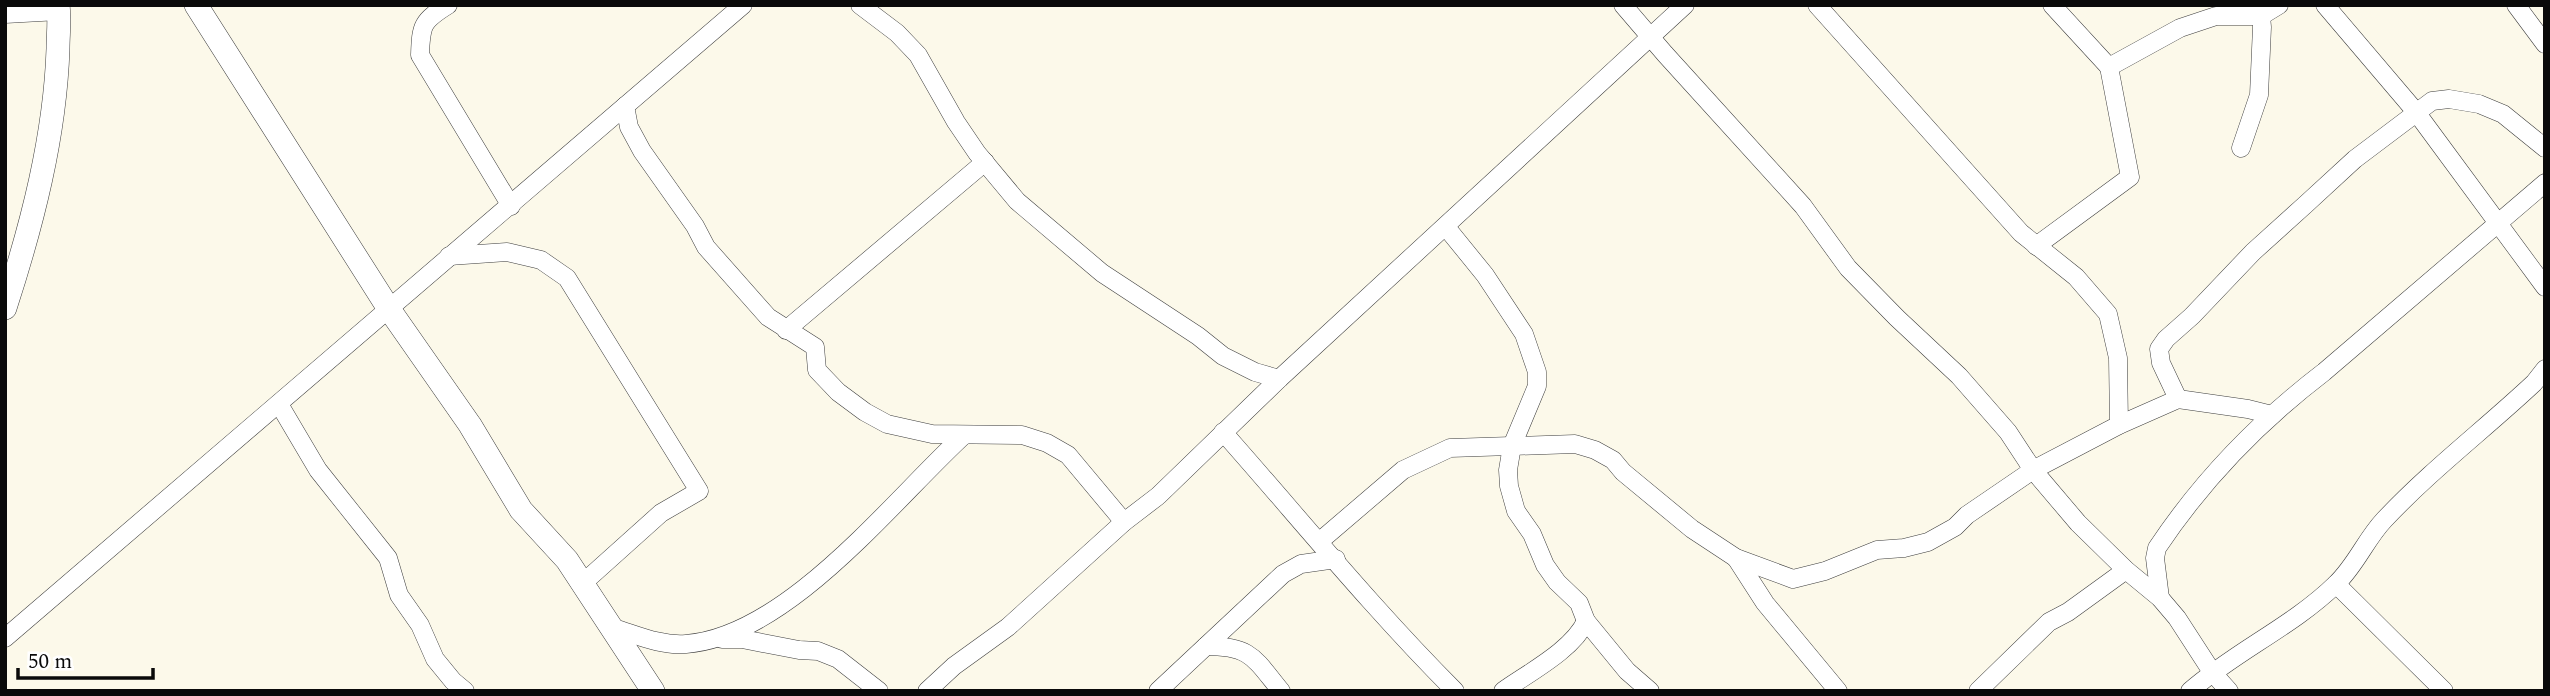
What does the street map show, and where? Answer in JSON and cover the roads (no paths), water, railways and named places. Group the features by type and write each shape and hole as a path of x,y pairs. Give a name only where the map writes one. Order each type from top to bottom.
{"street":[{"path":"196,5 388,309 470,425 521,510 567,560 653,691"},
{"path":"449,5 432,15 421,30 420,55 512,206"},
{"path":"5,638 449,256 512,206 743,5"},
{"path":"860,5 897,33 918,55 957,122 1017,201 1102,273 1198,335 1234,363 1279,379"},
{"path":"1623,5 1803,206 1848,268 1975,395 2008,432 2033,470 2078,523 2126,570 2160,598 2177,618 2212,672 2229,691"},
{"path":"927,691 954,666 1008,628 1125,522 1158,496 1279,379 1685,5"},
{"path":"1817,5 2021,233 2076,277 2108,314 2118,358 2119,425"},
{"path":"2036,246 2130,177 2109,67 2052,5"},
{"path":"2109,67 2179,28 2217,16 2279,5"},
{"path":"2325,5 2416,112 2545,287"},
{"path":"2516,5 2545,44"},
{"path":"5,14 59,8 57,77 48,134 27,240 5,309"},
{"path":"2241,148 2259,95 2261,10"},
{"path":"2178,399 2161,363 2159,349 2166,339 2192,316 2253,252 2355,159 2432,101 2449,99 2479,104 2503,114 2545,148"},
{"path":"625,106 629,127 642,150 695,226 706,247 768,317 815,348 817,370 838,392 887,425 932,434 1022,435 1047,443 1068,455 1125,522"},
{"path":"786,330 985,162"},
{"path":"2160,598 2155,558 2157,548 2203,487 2272,415 2545,183"},
{"path":"1446,227 1485,275 1524,334 1537,372 1537,386 1512,446 1508,470 1516,511 1532,534 1545,565 1557,582 1579,603 1586,621 1627,671 1650,691"},
{"path":"449,256 506,252 541,260 567,278 699,491 661,513 583,583"},
{"path":"2190,691 2212,672 2299,614 2336,584 2359,558 2384,521 2534,383 2545,369"},
{"path":"1320,541 1403,470 1450,448 1576,444 1613,460 1692,529 1736,558 1793,579 1877,550 1904,548 1928,542 1955,527 1967,515 2033,470 2119,425 2178,399 2272,415"},
{"path":"279,404 318,470 388,558 399,596 419,625 435,659 465,691"},
{"path":"1223,432 1336,559 1363,594 1455,691"},
{"path":"715,639 740,629 772,610 826,571 964,435"},
{"path":"1736,558 1765,603 1838,691"},
{"path":"1158,691 1283,574 1301,564 1336,559"},
{"path":"1978,691 2049,622 2068,612 2126,570"},
{"path":"2336,584 2444,691"},
{"path":"1503,691 1568,644 1580,633 1586,621"},
{"path":"614,628 660,642 685,644 715,639 742,639 818,651 838,659 879,691"},
{"path":"1206,646 1231,646 1249,653 1281,691"}]}
